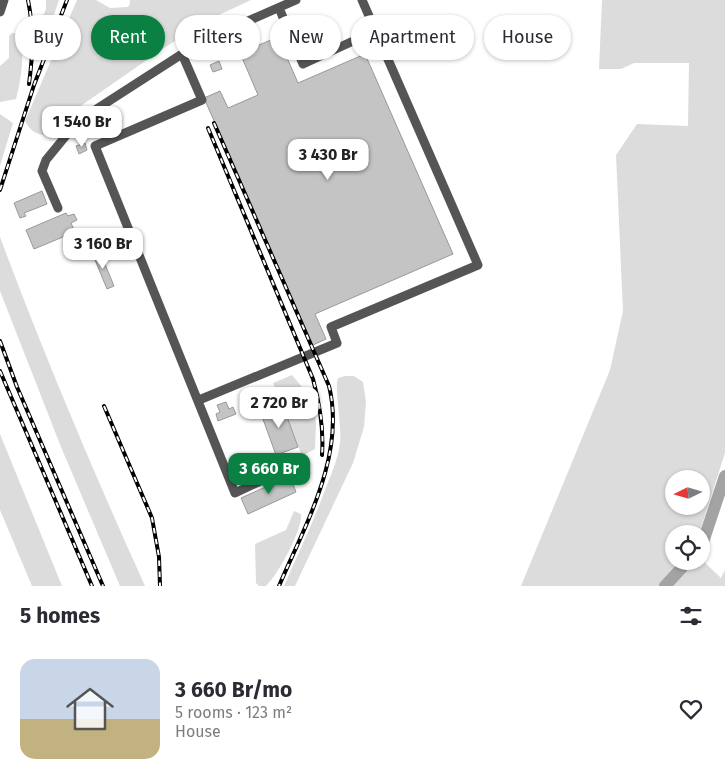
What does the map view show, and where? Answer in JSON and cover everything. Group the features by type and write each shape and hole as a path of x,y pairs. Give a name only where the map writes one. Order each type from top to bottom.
{"lane":[{"path":"0,12 4,0"},
{"path":"260,16 296,0"},
{"path":"362,0 369,15"},
{"path":"279,8 303,64 351,42"},
{"path":"58,208 42,171 46,160 78,121 175,59"},
{"path":"185,60 202,100 95,146 235,493 290,467"},
{"path":"199,400 338,343 331,327 478,265 389,60"}],"shaded area":[{"path":"46,0 59,0 54,15 42,15 46,9"},
{"path":"77,0 96,0 110,8 128,7 130,0 251,0 219,15 175,15 175,41 165,47 165,15 91,15 91,60 147,60 72,112 51,136 39,134 33,131 25,121 51,60 81,60 81,15 71,15"},
{"path":"602,0 725,0 725,453 710,500 710,470 665,470 665,515 705,515 702,525 665,525 665,570 710,570 710,568 721,578 725,570 725,586 521,586 610,370 623,311 616,155 637,124 688,126 689,63 634,63 621,69 599,69"},
{"path":"12,33 15,33 15,60 22,60 22,67 16,99 0,102 0,66 9,58 9,36"},
{"path":"0,114 13,123 0,166"},
{"path":"0,237 70,413 145,586 120,586 61,447 0,291"},
{"path":"292,375 312,399 316,423 315,449 302,456 273,383"},
{"path":"354,376 363,382 366,402 364,427 353,463 295,586 284,586 316,514 336,461 340,436 337,383 338,378"},
{"path":"0,434 62,586 32,586 0,510"},
{"path":"294,511 301,514 301,521 294,540 271,580 266,586 259,586 256,583 255,544 286,530"}],"building":[{"path":"270,40 270,60 288,60 298,83 351,60 368,60 453,254 315,314 326,339 313,345 204,98 220,91 228,108 258,95 243,60 260,60 260,45"},
{"path":"219,61 222,69 213,72 210,65"},
{"path":"85,143 87,150 79,154 76,146"},
{"path":"42,191 47,204 24,213 26,216 20,218 14,203"},
{"path":"66,213 68,216 74,214 77,220 71,223 75,232 34,249 26,230"},
{"path":"100,252 114,286 107,289 93,255"},
{"path":"226,402 229,409 233,407 236,414 218,421 216,414 220,412 217,405"},
{"path":"282,403 298,447 276,455 260,411"},
{"path":"290,476 296,492 248,514 241,498"}],"waterway":[{"path":"709,525 725,476"},
{"path":"665,586 680,570"}],"railway":[{"path":"28,0 32,42 29,84"},
{"path":"0,190 34,85 67,0"},
{"path":"214,123 329,386 333,412 328,464 311,514 279,586"},
{"path":"208,128 313,379 321,417 322,455"},
{"path":"0,341 17,387 103,586"},
{"path":"0,371 92,586"},
{"path":"104,406 152,518 159,557 160,586"}]}
